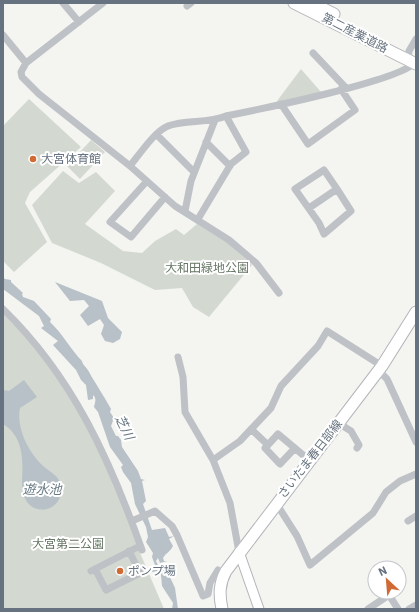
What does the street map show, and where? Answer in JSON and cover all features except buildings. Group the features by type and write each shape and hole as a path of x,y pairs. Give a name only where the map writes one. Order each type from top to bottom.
{"main road":[{"name":"第二産業道路","path":"294,3 413,59"},
{"name":"第二産業道路","path":"312,3 413,59"},
{"name":"さいたま春日部線","path":"222,609 219,595 224,575 276,503 380,368 416,312"}],"street":[{"path":"63,3 79,22"},
{"path":"103,3 26,63 21,72 22,77 39,94 130,166 165,197 185,212 229,240 256,262 279,293"},
{"path":"3,35 26,63"},
{"path":"130,166 157,135 168,126 215,120 394,74 411,66 416,39"},
{"path":"281,104 308,144 355,110 344,88 312,53"},
{"path":"198,219 230,166 246,152 226,116"},
{"path":"185,212 191,181 215,120"},
{"path":"157,135 194,172"},
{"path":"206,142 230,166"},
{"path":"324,170 337,189 351,211 324,234 319,223 295,189 324,170"},
{"path":"147,180 110,222 132,237 165,197"},
{"path":"309,208 337,189"},
{"path":"3,310 45,354 73,394 98,443 132,521 141,548 129,551 93,570 106,590 140,573 129,551"},
{"path":"212,460 240,441 271,408 281,386 318,346 327,332 380,368 416,442"},
{"path":"178,358 183,377 185,412 212,460 230,503 240,552 259,609"},
{"path":"408,423 416,418"},
{"path":"338,423 351,431 358,445 356,448"},
{"path":"251,429 268,445"},
{"path":"295,448 280,464 265,448 278,434 295,448 309,460"},
{"path":"276,503 297,536 310,565 368,519 374,513 386,492 400,481 416,474"},
{"path":"132,521 155,511 172,526 203,596 208,594 210,583 218,570 224,575"},
{"path":"408,521 416,516"},
{"path":"368,609 389,595 398,609"},
{"path":"409,609 416,605"}],"green space":[{"path":"301,69 321,92 278,103 277,101"},
{"path":"29,99 81,147 30,192 25,203 47,242 14,272 3,261 3,126"},
{"path":"91,140 105,152 80,179 67,166"},
{"name":"大和田緑地公園","path":"63,171 79,183 96,172 115,191 85,224 123,251 142,253 155,241 176,229 184,235 197,224 228,243 252,265 209,317 193,307 182,288 155,290 101,263 52,243 32,205"},
{"name":"大宮第二公園","path":"3,314 46,358 68,390 123,500 138,548 164,609 3,609"}],"water":[{"path":"3,277 11,280 11,282 23,293 23,297 34,301 51,319 50,322 59,331 88,370 111,409 110,412 114,418 111,426 116,436 118,436 121,440 122,447 138,471 141,479 145,480 142,481 146,501 143,504 152,530 165,528 169,537 174,536 169,539 173,546 171,550 163,558 164,561 167,561 160,563 158,558 156,561 158,565 165,566 175,588 178,609 172,609 173,603 162,586 161,575 157,571 152,572 150,569 155,565 152,557 153,553 146,542 148,537 146,527 135,504 131,483 123,472 121,467 123,465 110,447 98,412 94,407 95,398 93,395 93,399 88,400 86,385 81,380 76,370 53,345 58,341 41,328 44,326 39,316 3,289"},
{"path":"55,282 102,301 108,318 122,332 120,339 113,343 105,341 101,334 104,325 100,319 88,326 80,315 89,306 84,300 70,301"},
{"name":"遊水池","path":"24,380 37,397 20,408 19,415 21,431 36,459 58,478 61,487 59,500 54,506 48,509 40,510 27,502 23,494 22,457 19,442 10,429 3,424 3,390 9,391"}],"place":[{"name":"大宮体育館","path":"33,159"},
{"name":"ポンプ場","path":"120,571"}],"water label":[{"name":"芝川","path":"125,427"}]}
